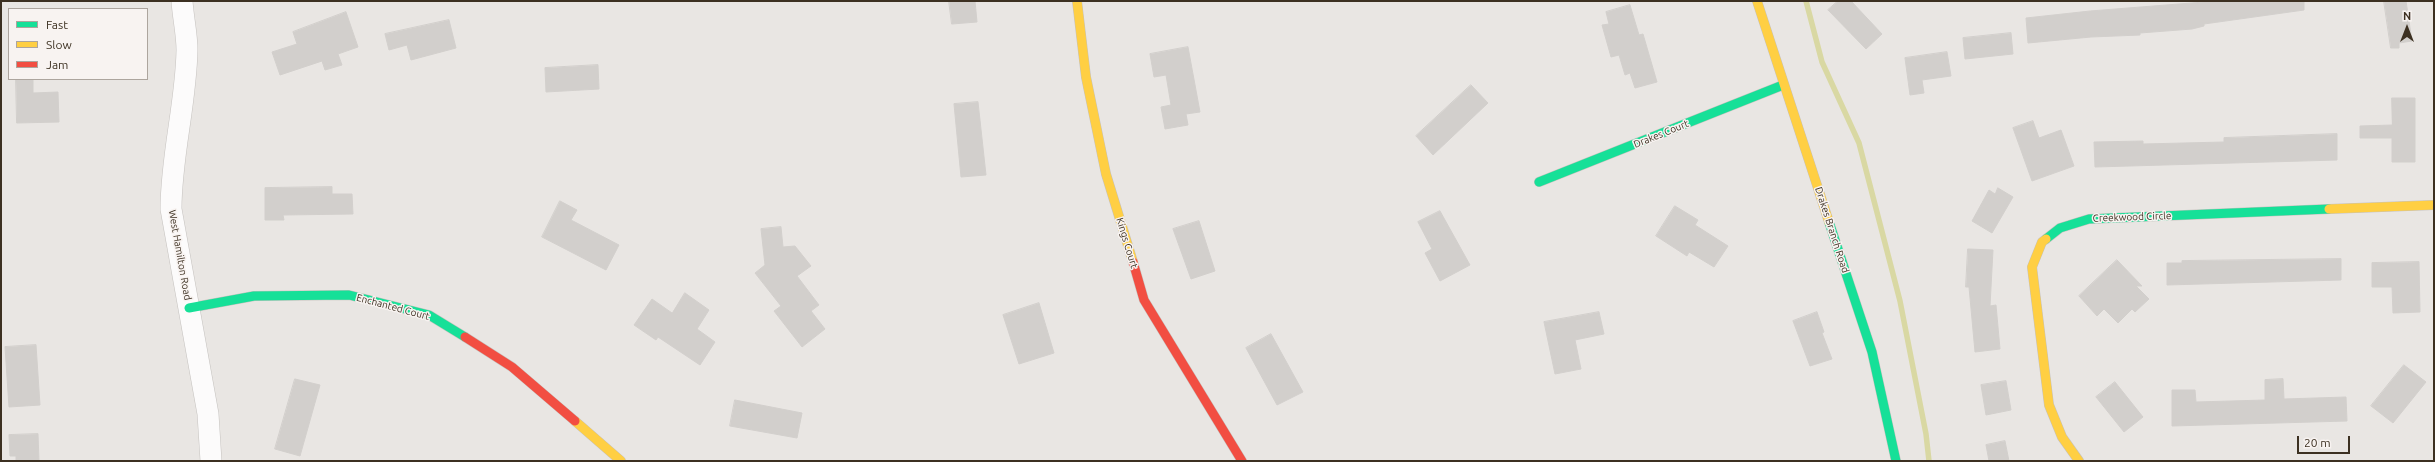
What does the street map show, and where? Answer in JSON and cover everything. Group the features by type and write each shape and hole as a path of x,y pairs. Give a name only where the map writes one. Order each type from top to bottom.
{"street":[{"name":"West Hamilton Road","path":"182,1 186,49 184,96 171,179 171,209 208,414 211,461"},
{"name":"Kings Court","path":"1077,1 1086,77 1106,174 1144,300 1242,461"},
{"name":"Drakes Branch Road","path":"1757,1 1783,85 1872,352 1896,461"},
{"name":"Drakes Court","path":"1539,182 1783,85"},
{"name":"Creekwood Circle","path":"2080,461 2062,437 2049,405 2032,267 2042,242 2060,228 2089,219 2434,205"},
{"name":"Enchanted Court","path":"189,308 254,296 349,295 429,315 512,367 621,461"}],"building":[{"path":"949,1 975,1 977,22 952,24"},
{"path":"1838,1 1851,1 1882,34 1866,49 1828,10"},
{"path":"2217,1 2304,1 2304,10 2204,24 2204,26 2192,29 2140,33 2140,35 2091,37 2028,43 2026,18 2090,11"},
{"path":"2384,1 2406,1 2412,41 2399,43 2399,48 2391,48"},
{"path":"1630,5 1639,35 1643,34 1657,82 1635,88 1630,73 1625,75 1619,55 1611,57 1602,25 1609,24 1606,12"},
{"path":"346,12 358,47 338,54 342,65 325,70 322,61 280,75 272,52 297,44 293,32"},
{"path":"449,20 456,48 411,60 407,45 389,50 385,34"},
{"path":"2011,33 2013,54 1965,59 1963,38"},
{"path":"1188,47 1200,112 1186,114 1188,125 1165,129 1161,107 1171,105 1166,75 1154,77 1150,54"},
{"path":"1947,52 1951,76 1922,80 1924,93 1910,95 1905,58"},
{"path":"598,65 599,89 546,92 545,68"},
{"path":"16,80 33,80 33,93 58,92 59,122 17,123"},
{"path":"1471,85 1488,103 1433,155 1416,136"},
{"path":"2392,98 2415,98 2415,162 2392,162 2392,138 2360,138 2360,126 2392,125"},
{"path":"978,102 986,175 961,177 954,104"},
{"path":"2033,121 2039,138 2061,130 2074,166 2032,181 2013,128"},
{"path":"2337,134 2337,160 2095,167 2094,142 2143,141 2143,144 2224,142 2224,138"},
{"path":"332,187 332,194 352,194 353,214 283,215 284,220 265,220 265,188"},
{"path":"1998,188 2013,197 1992,233 1972,221 1989,190 1995,194"},
{"path":"560,201 577,210 571,220 619,245 606,270 542,237"},
{"path":"1675,206 1698,220 1695,225 1728,246 1714,267 1689,252 1687,256 1656,236"},
{"path":"1440,211 1470,265 1440,281 1425,253 1432,249 1418,222"},
{"path":"1199,221 1215,271 1191,279 1173,229"},
{"path":"781,227 783,247 795,246 811,266 797,276 819,305 811,311 825,329 802,347 774,311 781,306 755,273 765,265 761,229"},
{"path":"1968,249 1993,250 1990,306 1996,305 2000,349 1975,352 1969,287 1966,287"},
{"path":"2341,259 2341,280 2167,285 2167,263 2182,263 2182,261"},
{"path":"2117,260 2142,286 2136,286 2149,299 2135,312 2132,309 2118,323 2104,309 2097,316 2079,296"},
{"path":"2419,262 2420,312 2393,313 2392,287 2372,287 2372,263"},
{"path":"685,293 709,310 697,329 715,342 700,365 658,337 656,340 634,325 652,299 672,313"},
{"path":"1039,303 1054,353 1019,364 1003,315"},
{"path":"1599,312 1604,334 1575,340 1581,369 1555,374 1544,322"},
{"path":"1817,312 1824,332 1822,333 1832,359 1810,366 1793,321"},
{"path":"1271,334 1303,392 1277,405 1246,348"},
{"path":"36,345 40,405 9,407 5,347"},
{"path":"2404,365 2426,382 2393,423 2371,406"},
{"path":"295,379 320,385 300,456 275,449"},
{"path":"2283,379 2284,399 2346,397 2347,421 2172,426 2172,390 2195,390 2196,402 2265,400 2265,380"},
{"path":"2006,381 2011,410 1986,415 1981,385"},
{"path":"2115,382 2143,417 2124,432 2096,397"},
{"path":"735,400 802,413 797,438 730,426"},
{"path":"38,434 39,461 16,461 16,456 10,456 9,435"},
{"path":"2005,441 2009,461 1989,461 1986,445"}],"waterway":[{"path":"1806,1 1822,62 1859,143 1900,301 1926,434 1929,461"}],"traffic: fast":[{"path":"1539,182 1783,85"},
{"path":"2046,239 2060,228 2089,219 2329,209"},
{"path":"1829,222 1872,352 1896,461"},
{"path":"189,308 254,296 349,295 429,315 465,337"}],"traffic: slow":[{"path":"1077,1 1086,77 1106,174 1133,262"},
{"path":"1757,1 1829,222"},
{"path":"2329,209 2434,205"},
{"path":"2046,239 2042,242 2032,267 2049,405 2062,437 2079,461"},
{"path":"575,421 621,461"}],"traffic: jam":[{"path":"1133,262 1144,300 1242,461"},
{"path":"465,337 512,367 575,421"}]}
